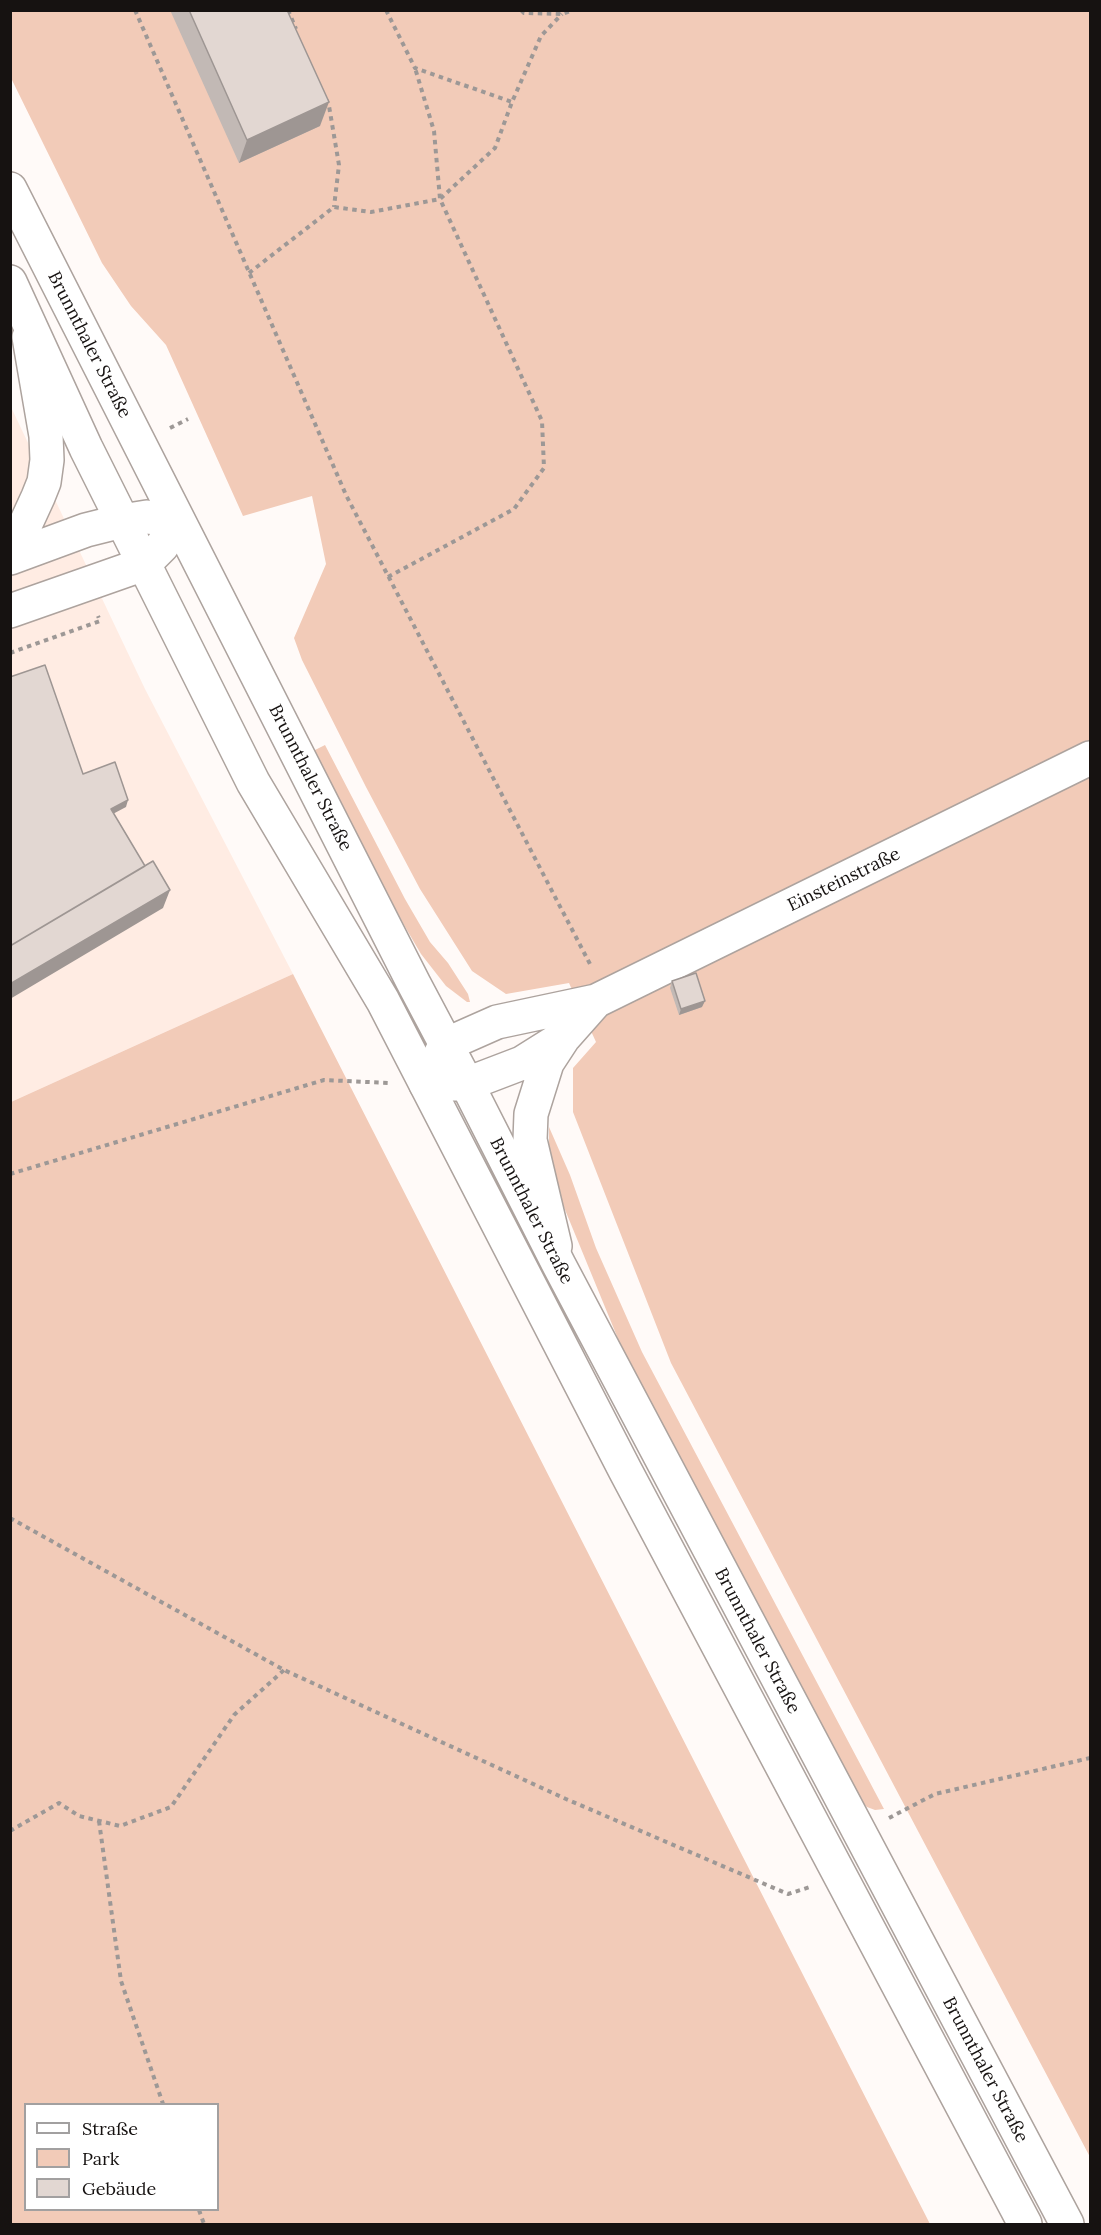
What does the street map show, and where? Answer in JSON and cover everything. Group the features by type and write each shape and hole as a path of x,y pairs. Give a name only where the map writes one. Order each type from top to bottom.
{"main road":[{"name":"Brunnthaler Straße","path":"10,189 559,1265 1067,2224"},
{"name":"Brunnthaler Straße","path":"10,282 86,448 253,782 349,941 426,1084 625,1470 1025,2224"},
{"path":"10,544 21,534 38,497 44,482 47,460 46,436 25,314"},
{"path":"10,558 86,530 122,521 147,517 178,521 162,546 144,564 10,611"},
{"name":"Einsteinstraße","path":"446,1045 497,1022 601,999 1090,758"},
{"name":"Einsteinstraße","path":"559,1265 530,1140 531,1114 548,1064 565,1036 601,999"},
{"name":"Einsteinstraße","path":"426,1084 467,1084 522,1063 565,1036"},
{"path":"426,1084 446,1045"}],"path":[{"path":"135,10 346,495 601,999"},
{"path":"288,10 297,32"},
{"path":"386,10 416,68 434,131 440,199 542,422 544,468 514,509 388,577"},
{"path":"521,10 524,13 562,14 573,10"},
{"path":"334,207 371,212 440,199 495,148 512,102 542,36 562,14"},
{"path":"416,68 512,102"},
{"path":"249,273 334,207 339,165 329,106 325,96"},
{"path":"10,653 100,621"},
{"path":"10,1174 324,1080 426,1084"},
{"path":"10,1518 284,1670 566,1799 788,1894"},
{"path":"10,1831 59,1803 79,1815 120,1826 171,1807 234,1715 284,1670"},
{"path":"898,1813 935,1794 1090,1758"},
{"path":"99,1821 121,1981 163,2103"}],"shaded area":[{"path":"10,405 145,689 293,974 11,1102"}],"green space":[{"path":"11,11 1090,11 1090,2157 671,1363 573,1112 573,1068 596,1042 569,983 506,994 472,971 420,889 302,660 294,638 326,564 312,496 243,516 166,345 131,306 102,263 11,78"},
{"path":"325,745 405,899 430,942 448,963 468,994 470,1002 446,986 421,954 404,925 313,751"},
{"path":"293,974 930,2224 11,2224 11,1102"},
{"path":"549,1127 570,1175 596,1248 642,1352 884,1809 875,1810 859,1800 621,1346 561,1200 549,1151"}],"building":[{"path":"189,10 287,10 329,102 247,140"},
{"path":"45,665 83,774 115,762 128,800 111,809 145,866 10,946 10,677"},
{"path":"153,861 170,890 10,984 10,946"},
{"path":"696,973 705,1001 681,1009 672,981"}]}
